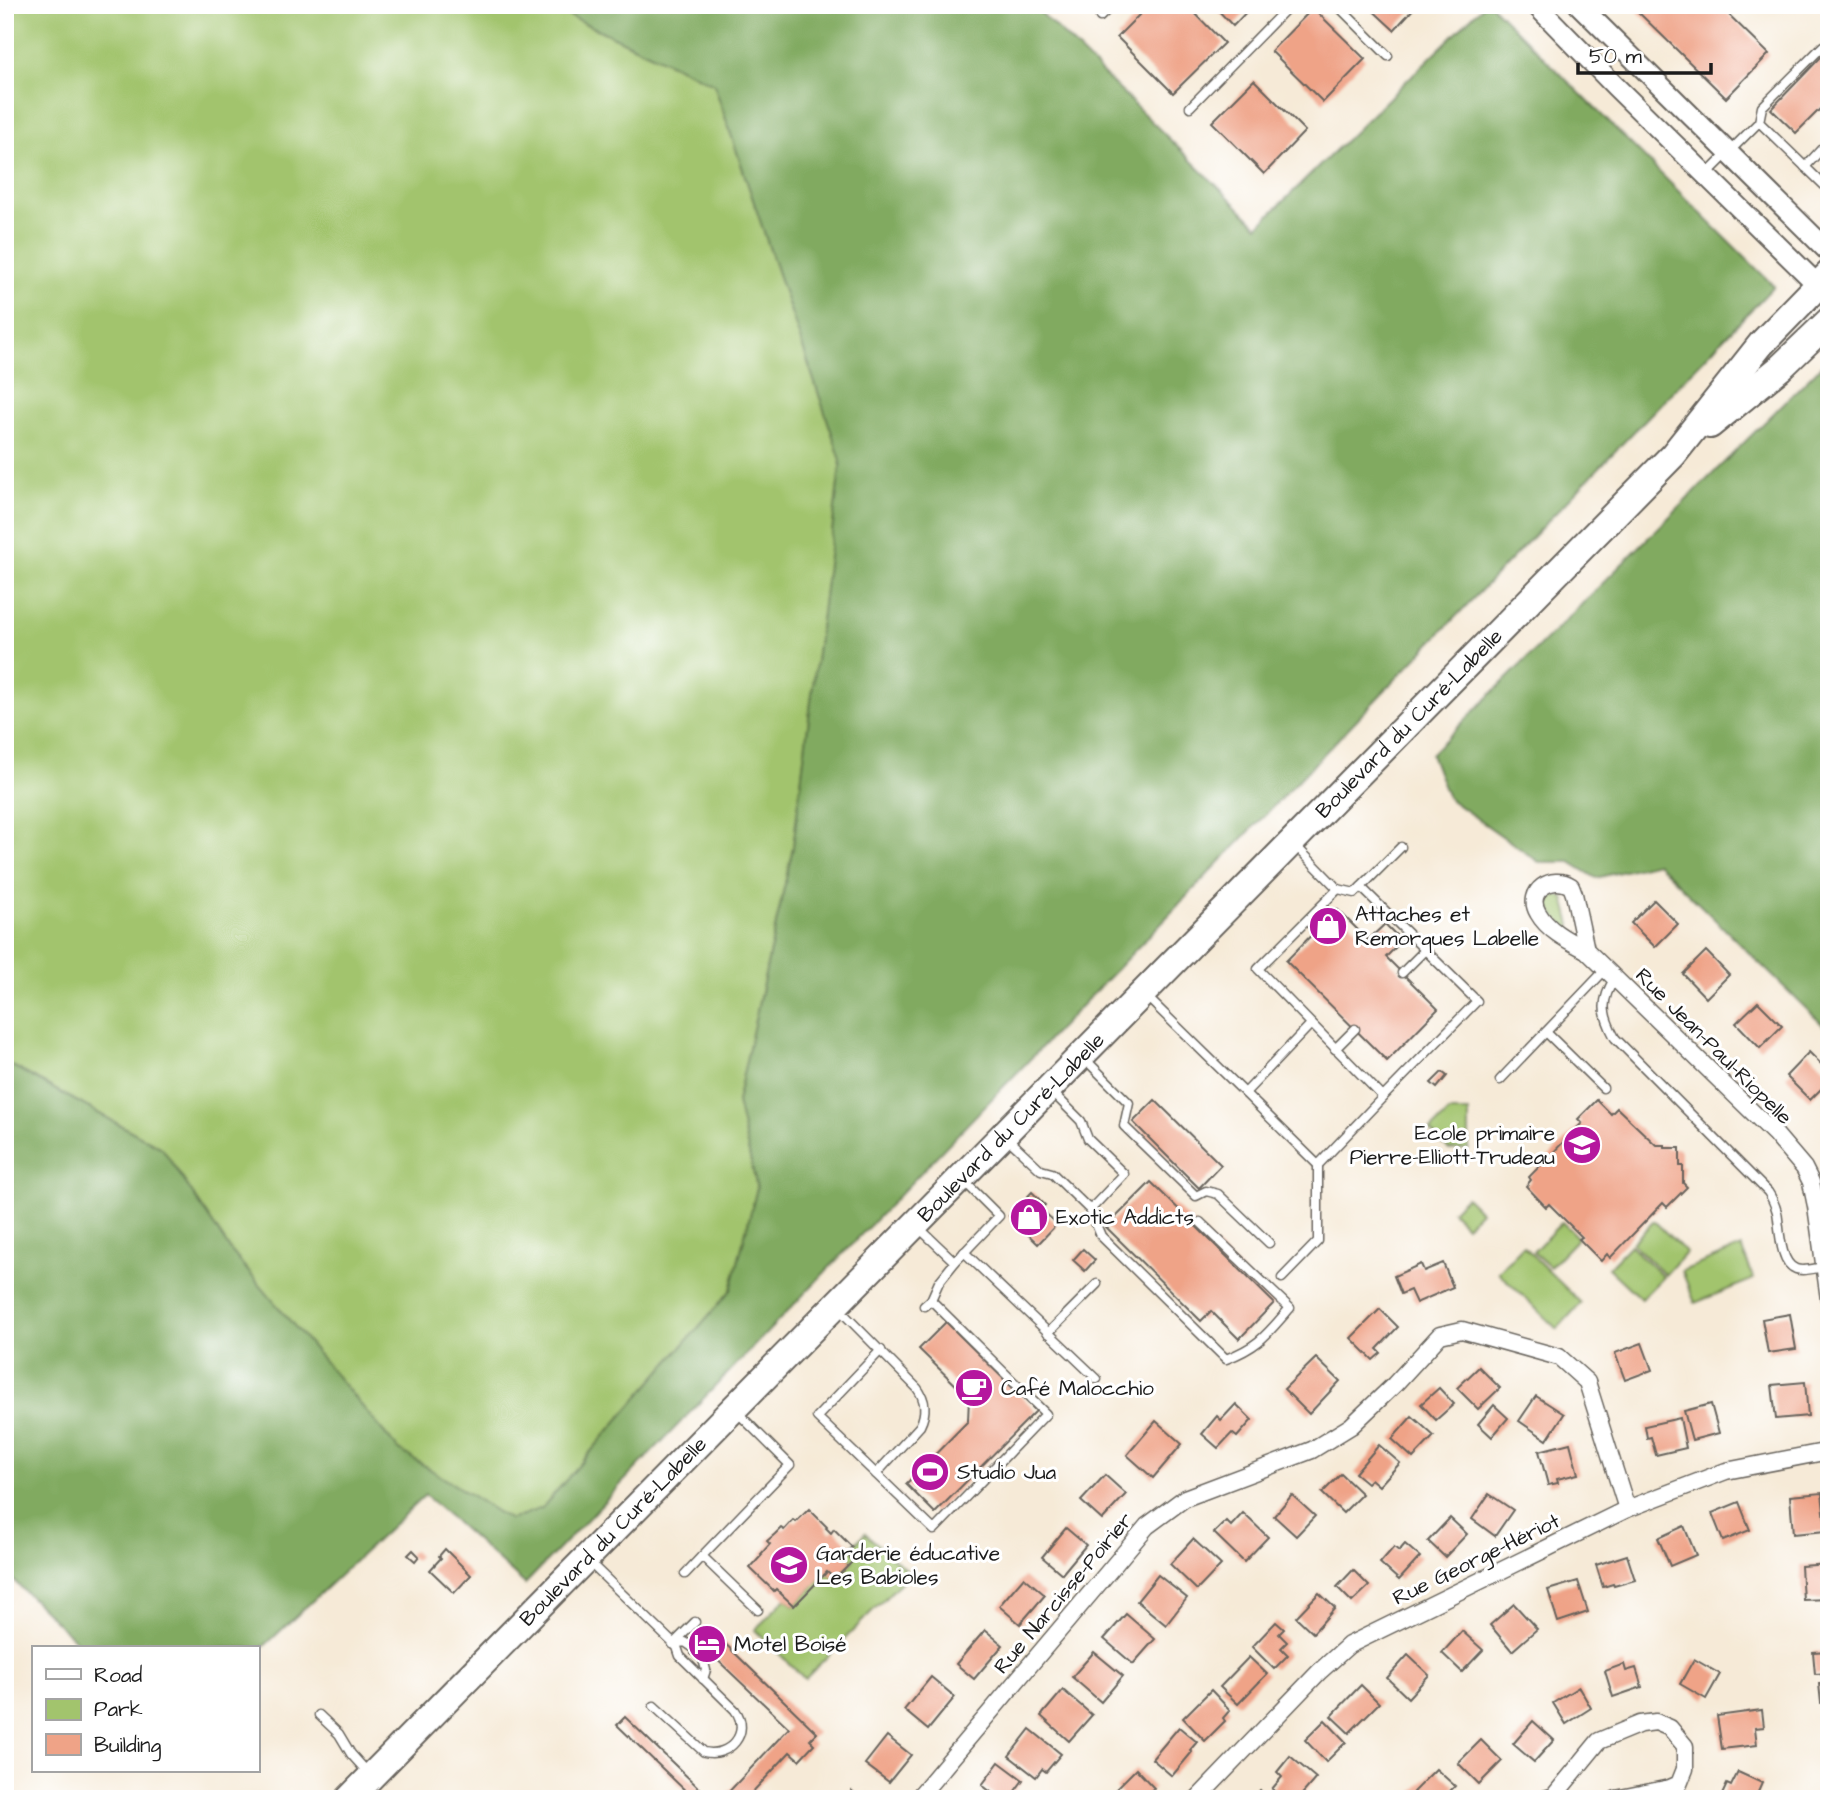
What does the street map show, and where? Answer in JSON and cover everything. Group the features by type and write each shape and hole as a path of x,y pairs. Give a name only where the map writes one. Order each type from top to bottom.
{"main road":[{"name":"Boulevard du Curé-Labelle","path":"360,1791 1673,455 1761,344 1825,285"},
{"name":"Boulevard du Curé-Labelle","path":"1673,455 1780,368 1829,321"}],"street":[{"path":"1536,5 1706,175 1825,285"},
{"path":"1579,5 1829,252"},
{"name":"Rue Jean-Paul-Riopelle","path":"1586,950 1775,1134 1804,1168 1813,1190 1829,1299"},
{"name":"Rue Narcisse-Poirier","path":"917,1799 1146,1526 1185,1498 1312,1450 1351,1426 1440,1335 1462,1330 1559,1357 1587,1382 1628,1509"},
{"name":"Rue George-Hériot","path":"1198,1799 1319,1672 1349,1645 1628,1509 1726,1471 1829,1451"},
{"path":"1553,1798 1599,1741 1640,1724 1656,1721 1671,1728 1685,1746 1685,1769 1679,1784 1616,1799"}],"lane":[{"path":"1100,17 1112,5"},
{"path":"1191,107 1290,5"},
{"path":"1337,5 1388,56"},
{"path":"1706,175 1759,122 1762,107 1823,46 1829,45"},
{"path":"1759,122 1829,190"},
{"path":"1805,167 1829,141"},
{"path":"1292,842 1338,888 1355,893 1401,847"},
{"path":"1282,1278 1318,1241 1318,1166 1477,1001 1361,887"},
{"path":"1338,888 1258,969 1383,1097"},
{"path":"1402,973 1425,950"},
{"path":"1500,1080 1546,1032 1611,974"},
{"path":"1611,974 1605,1013 1615,1038 1768,1192 1778,1216 1784,1257 1792,1267 1800,1270 1824,1267"},
{"path":"1143,993 1318,1166"},
{"path":"1245,1093 1311,1024"},
{"path":"1335,1049 1355,1029"},
{"path":"1546,1032 1603,1088"},
{"path":"1082,1055 1129,1103 1124,1126 1196,1196 1206,1191 1218,1194 1269,1243"},
{"path":"1049,1088 1082,1121 1088,1139 1124,1174 1090,1210"},
{"path":"1003,1135 1041,1170 1052,1174 1090,1210 1101,1236 1226,1359 1247,1351 1261,1341 1290,1308 1200,1222"},
{"path":"925,1306 932,1300 939,1282 999,1216 960,1178"},
{"path":"915,1224 956,1262"},
{"path":"964,1252 1097,1379"},
{"path":"1048,1333 1097,1284"},
{"path":"881,1350 817,1417 934,1530 1046,1414 932,1300"},
{"path":"835,1305 920,1392 924,1401 923,1421 917,1431 876,1474"},
{"path":"685,1574 790,1465 734,1409"},
{"path":"702,1556 758,1610"},
{"path":"586,1559 673,1644 680,1656 735,1710 741,1721 741,1730 738,1738 722,1752 709,1753 700,1750 654,1706"},
{"path":"673,1644 695,1622"},
{"path":"673,1644 685,1642 695,1649"},
{"path":"702,1656 706,1670 703,1679"},
{"path":"319,1715 339,1734 351,1754 360,1791"}],"green space":[{"path":"5,5 546,5 714,84 841,460 793,847 737,1102 757,1188 731,1290 542,1508 510,1520 398,1449 231,1251 162,1148 5,1062"},
{"path":"546,5 1033,5 1258,226 1484,5 1491,5 1774,286 525,1584 425,1495 259,1651 259,1646 81,1646 5,1572 5,1062 162,1148 231,1251 398,1449 510,1520 542,1508 731,1290 757,1188 737,1102 793,847 841,460 714,84"},
{"path":"1829,358 1829,1031 1657,863 1596,878 1570,862 1539,862 1448,798 1431,754"},
{"path":"1557,895 1564,898 1571,925 1569,929 1549,907 1551,898"},
{"path":"1449,1112 1469,1112 1469,1149 1449,1150 1430,1131"},
{"path":"1466,1197 1480,1211 1466,1226 1452,1211"},
{"path":"1654,1221 1686,1252 1665,1275 1632,1243"},
{"path":"1562,1222 1578,1238 1550,1267 1533,1252"},
{"path":"1630,1245 1663,1277 1641,1299 1608,1268"},
{"path":"1523,1246 1581,1303 1557,1329 1498,1272"},
{"path":"1741,1247 1754,1279 1695,1303 1682,1271"},
{"path":"865,1533 910,1573 805,1679 755,1630 786,1598 794,1606 827,1572 835,1579 853,1561 846,1554"}],"building":[{"path":"1149,5 1187,5 1224,43 1173,93 1117,37"},
{"path":"1213,5 1253,5 1233,26"},
{"path":"1367,5 1417,5 1394,30"},
{"path":"1631,5 1719,5 1769,54 1726,98"},
{"path":"1313,8 1365,59 1323,102 1271,51"},
{"path":"1822,56 1829,62 1829,100 1796,133 1771,109"},
{"path":"1254,80 1305,131 1264,174 1212,122"},
{"path":"1654,900 1678,924 1655,947 1631,923"},
{"path":"1337,909 1368,940 1385,924 1402,941 1386,957 1438,1009 1387,1061 1286,961"},
{"path":"1706,951 1729,975 1706,998 1683,974"},
{"path":"1758,1002 1782,1026 1760,1048 1736,1023"},
{"path":"1809,1052 1829,1072 1829,1081 1810,1100 1786,1076"},
{"path":"1442,1072 1447,1076 1437,1088 1431,1083"},
{"path":"1155,1100 1221,1165 1199,1188 1133,1122"},
{"path":"1597,1100 1611,1114 1617,1108 1656,1145 1680,1148 1683,1183 1687,1187 1667,1207 1663,1203 1610,1258 1607,1254 1601,1261 1579,1239 1582,1237 1549,1204 1546,1207 1526,1186 1531,1180 1529,1177 1582,1123 1578,1119"},
{"path":"1151,1182 1274,1303 1239,1339 1211,1311 1201,1321 1106,1227"},
{"path":"1032,1192 1045,1205 1041,1209 1057,1224 1038,1244 1009,1216"},
{"path":"1083,1249 1095,1260 1085,1271 1073,1260"},
{"path":"1443,1263 1453,1287 1416,1303 1410,1290 1401,1294 1394,1276 1421,1264 1424,1271"},
{"path":"1380,1309 1398,1327 1377,1349 1381,1353 1373,1360 1351,1338"},
{"path":"1790,1314 1796,1349 1768,1353 1762,1319"},
{"path":"946,1322 1036,1411 935,1513 906,1484 968,1421 969,1398 919,1349"},
{"path":"1642,1343 1652,1370 1625,1380 1615,1353"},
{"path":"1316,1358 1340,1381 1309,1414 1284,1389"},
{"path":"1479,1367 1500,1388 1478,1409 1457,1388"},
{"path":"1805,1382 1808,1416 1776,1419 1772,1385"},
{"path":"1439,1388 1454,1404 1436,1420 1421,1404"},
{"path":"1536,1396 1564,1414 1547,1440 1519,1421"},
{"path":"1236,1404 1252,1420 1237,1437 1232,1433 1218,1448 1202,1434 1217,1416 1221,1420"},
{"path":"1711,1404 1719,1433 1692,1440 1684,1411"},
{"path":"1494,1405 1508,1418 1492,1437 1478,1424"},
{"path":"1412,1416 1434,1436 1413,1458 1392,1439"},
{"path":"1680,1418 1686,1448 1656,1455 1651,1437 1647,1438 1645,1426"},
{"path":"1156,1421 1182,1444 1153,1478 1127,1455"},
{"path":"1570,1443 1578,1474 1557,1479 1558,1483 1548,1485 1539,1451"},
{"path":"1379,1445 1400,1463 1379,1486 1371,1479 1367,1483 1355,1473"},
{"path":"1341,1474 1362,1494 1343,1513 1322,1493"},
{"path":"1105,1475 1126,1494 1102,1520 1081,1501"},
{"path":"1822,1493 1826,1531 1793,1534 1790,1496"},
{"path":"1489,1494 1513,1510 1495,1536 1472,1519"},
{"path":"1292,1495 1315,1516 1296,1536 1274,1516"},
{"path":"1739,1502 1750,1530 1723,1541 1712,1513"},
{"path":"809,1509 831,1533 834,1529 852,1547 846,1554 853,1561 835,1579 827,1572 794,1606 750,1568 770,1544 767,1541 781,1528 784,1530 793,1520 796,1522"},
{"path":"1243,1513 1268,1537 1244,1562 1214,1533 1226,1521 1231,1526"},
{"path":"1450,1518 1467,1534 1445,1557 1428,1541"},
{"path":"1684,1526 1696,1555 1670,1566 1658,1538"},
{"path":"1066,1528 1086,1545 1062,1574 1042,1557"},
{"path":"1193,1539 1221,1565 1197,1590 1170,1564"},
{"path":"1405,1544 1420,1557 1399,1580 1380,1563 1394,1547 1399,1551"},
{"path":"445,1549 471,1575 454,1593 430,1570"},
{"path":"413,1550 419,1556 415,1561 408,1555"},
{"path":"1627,1555 1635,1580 1603,1587 1596,1565"},
{"path":"1829,1564 1829,1599 1803,1600 1801,1566"},
{"path":"1353,1570 1369,1586 1352,1602 1337,1587"},
{"path":"1158,1575 1187,1598 1166,1625 1137,1601"},
{"path":"1024,1577 1045,1595 1020,1624 999,1606"},
{"path":"1578,1581 1588,1612 1558,1622 1548,1590"},
{"path":"1319,1593 1335,1608 1313,1633 1296,1617"},
{"path":"1514,1604 1537,1629 1512,1651 1490,1625"},
{"path":"1126,1614 1155,1639 1133,1664 1104,1639"},
{"path":"1276,1622 1284,1629 1279,1634 1287,1642 1281,1648 1288,1655 1274,1669 1252,1647"},
{"path":"710,1629 817,1733 810,1740 814,1744 799,1760 790,1752 746,1799 722,1799 789,1728 708,1651 697,1660 691,1654 698,1641"},
{"path":"985,1630 1003,1645 974,1679 956,1664"},
{"path":"1462,1631 1483,1650 1462,1672 1442,1653"},
{"path":"1829,1651 1829,1673 1815,1674 1813,1652"},
{"path":"1094,1652 1123,1676 1101,1702 1072,1677"},
{"path":"1408,1655 1429,1675 1408,1698 1387,1678"},
{"path":"1249,1657 1267,1674 1238,1704 1220,1687"},
{"path":"1694,1659 1720,1674 1706,1699 1680,1684"},
{"path":"1624,1664 1626,1671 1636,1668 1642,1687 1613,1697 1605,1671"},
{"path":"931,1677 955,1697 928,1730 904,1710"},
{"path":"1829,1683 1829,1702 1821,1703 1819,1684"},
{"path":"1361,1685 1379,1703 1349,1733 1331,1716"},
{"path":"1579,1687 1591,1708 1566,1724 1553,1703"},
{"path":"1063,1690 1092,1715 1069,1741 1041,1716"},
{"path":"1211,1690 1230,1710 1223,1718 1225,1721 1205,1741 1183,1718"},
{"path":"1762,1710 1764,1727 1755,1728 1757,1745 1722,1749 1717,1716"},
{"path":"1829,1716 1829,1739 1825,1739 1822,1717"},
{"path":"625,1717 701,1790 693,1798 617,1725"},
{"path":"1325,1720 1346,1742 1326,1762 1305,1740"},
{"path":"1533,1721 1554,1740 1534,1762 1513,1744"},
{"path":"1179,1727 1197,1742 1172,1776 1152,1759"},
{"path":"1030,1729 1061,1754 1046,1772 1042,1769 1036,1777 1009,1756"},
{"path":"887,1736 911,1755 889,1782 865,1764"},
{"path":"1481,1740 1502,1761 1479,1784 1458,1763"},
{"path":"1290,1756 1316,1778 1298,1799 1283,1799 1272,1789 1282,1777 1277,1772"},
{"path":"999,1762 1023,1780 1009,1799 1000,1799 982,1785"},
{"path":"1136,1769 1154,1788 1148,1793 1153,1799 1126,1799 1116,1789"},
{"path":"1436,1769 1455,1786 1442,1799 1420,1799 1413,1792"},
{"path":"1738,1772 1762,1783 1755,1799 1720,1799 1727,1784 1731,1786"},
{"path":"1260,1790 1268,1799 1252,1799"},
{"path":"852,1791 862,1799 846,1799"}],"place":[{"name":"Attaches et Remorques Labelle","path":"1328,926"},
{"name":"Ecole primaire Pierre-Elliott-Trudeau","path":"1582,1145"},
{"name":"Exotic Addicts","path":"1029,1217"},
{"name":"Café Malocchio","path":"974,1388"},
{"name":"Studio Jua","path":"930,1472"},
{"name":"Garderie éducative Les Babioles","path":"789,1565"},
{"name":"Motel Boisé","path":"707,1644"}]}
